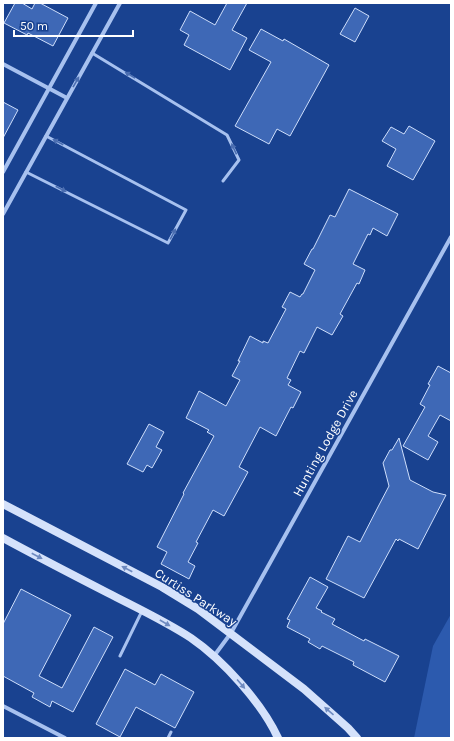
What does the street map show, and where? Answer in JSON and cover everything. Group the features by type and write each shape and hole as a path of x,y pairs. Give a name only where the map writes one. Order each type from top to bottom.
{"main road":[{"name":"Curtiss Parkway","path":"3,504 162,587 198,609 304,689 348,728 357,738"},
{"path":"3,538 191,638 214,656 239,682 259,707 278,738"}],"street":[{"path":"3,172 96,3"},
{"path":"3,214 120,3"},
{"path":"3,64 67,98"},
{"name":"Hunting Lodge Drive","path":"214,656 231,634 451,237"},
{"path":"3,706 65,738"}],"lane":[{"path":"92,53 228,135 240,160 223,181"},
{"path":"26,172 168,243 186,210 46,136"},
{"path":"120,656 142,611"},
{"path":"168,738 171,732"}],"shaded area":[{"path":"451,614 451,738 414,738 433,646"}],"building":[{"path":"15,3 22,3 32,9 35,3 40,3 68,18 53,46 4,23"},
{"path":"227,3 247,3 232,30 247,38 230,70 184,45 189,35 180,30 190,11 215,25"},
{"path":"355,8 369,16 355,42 340,34"},
{"path":"261,29 283,41 284,39 329,65 290,136 277,129 269,144 235,126 271,62 249,50"},
{"path":"3,102 18,110 3,138"},
{"path":"409,126 435,141 413,180 387,166 396,149 382,141 391,127 404,134"},
{"path":"349,189 398,214 387,236 373,228 370,235 368,234 353,264 365,270 359,284 357,283 340,314 343,316 332,335 317,327 304,353 300,351 287,378 291,380 288,385 301,392 293,408 291,407 276,436 260,427 239,467 248,472 224,516 213,510 196,542 198,543 188,562 195,566 189,579 161,564 167,552 157,547 184,494 183,493 214,436 207,432 209,430 186,418 199,391 226,406 240,380 232,376 250,336 263,343 263,341 268,343 286,309 282,307 290,292 300,297 303,294 315,270 304,264 330,215 335,217"},
{"path":"438,366 451,373 451,421 440,415 428,436 438,442 428,460 403,446 425,407 420,404 430,385 428,384"},
{"path":"149,424 164,432 156,447 162,450 152,468 147,465 143,472 127,464"},
{"path":"399,438 410,480 433,492 446,495 418,549 399,539 398,541 396,539 364,598 326,579 348,536 360,542 389,486 383,463"},
{"path":"310,577 328,587 316,608 335,619 332,624 364,641 365,639 399,656 385,682 353,665 354,662 322,646 320,649 308,642 310,639 287,627 290,620 287,619"},
{"path":"21,589 71,615 39,676 62,688 94,627 113,637 73,712 52,701 50,707 32,697 34,693 3,676 3,624"},
{"path":"125,669 155,685 161,674 194,692 175,728 136,707 120,737 96,724"}]}
